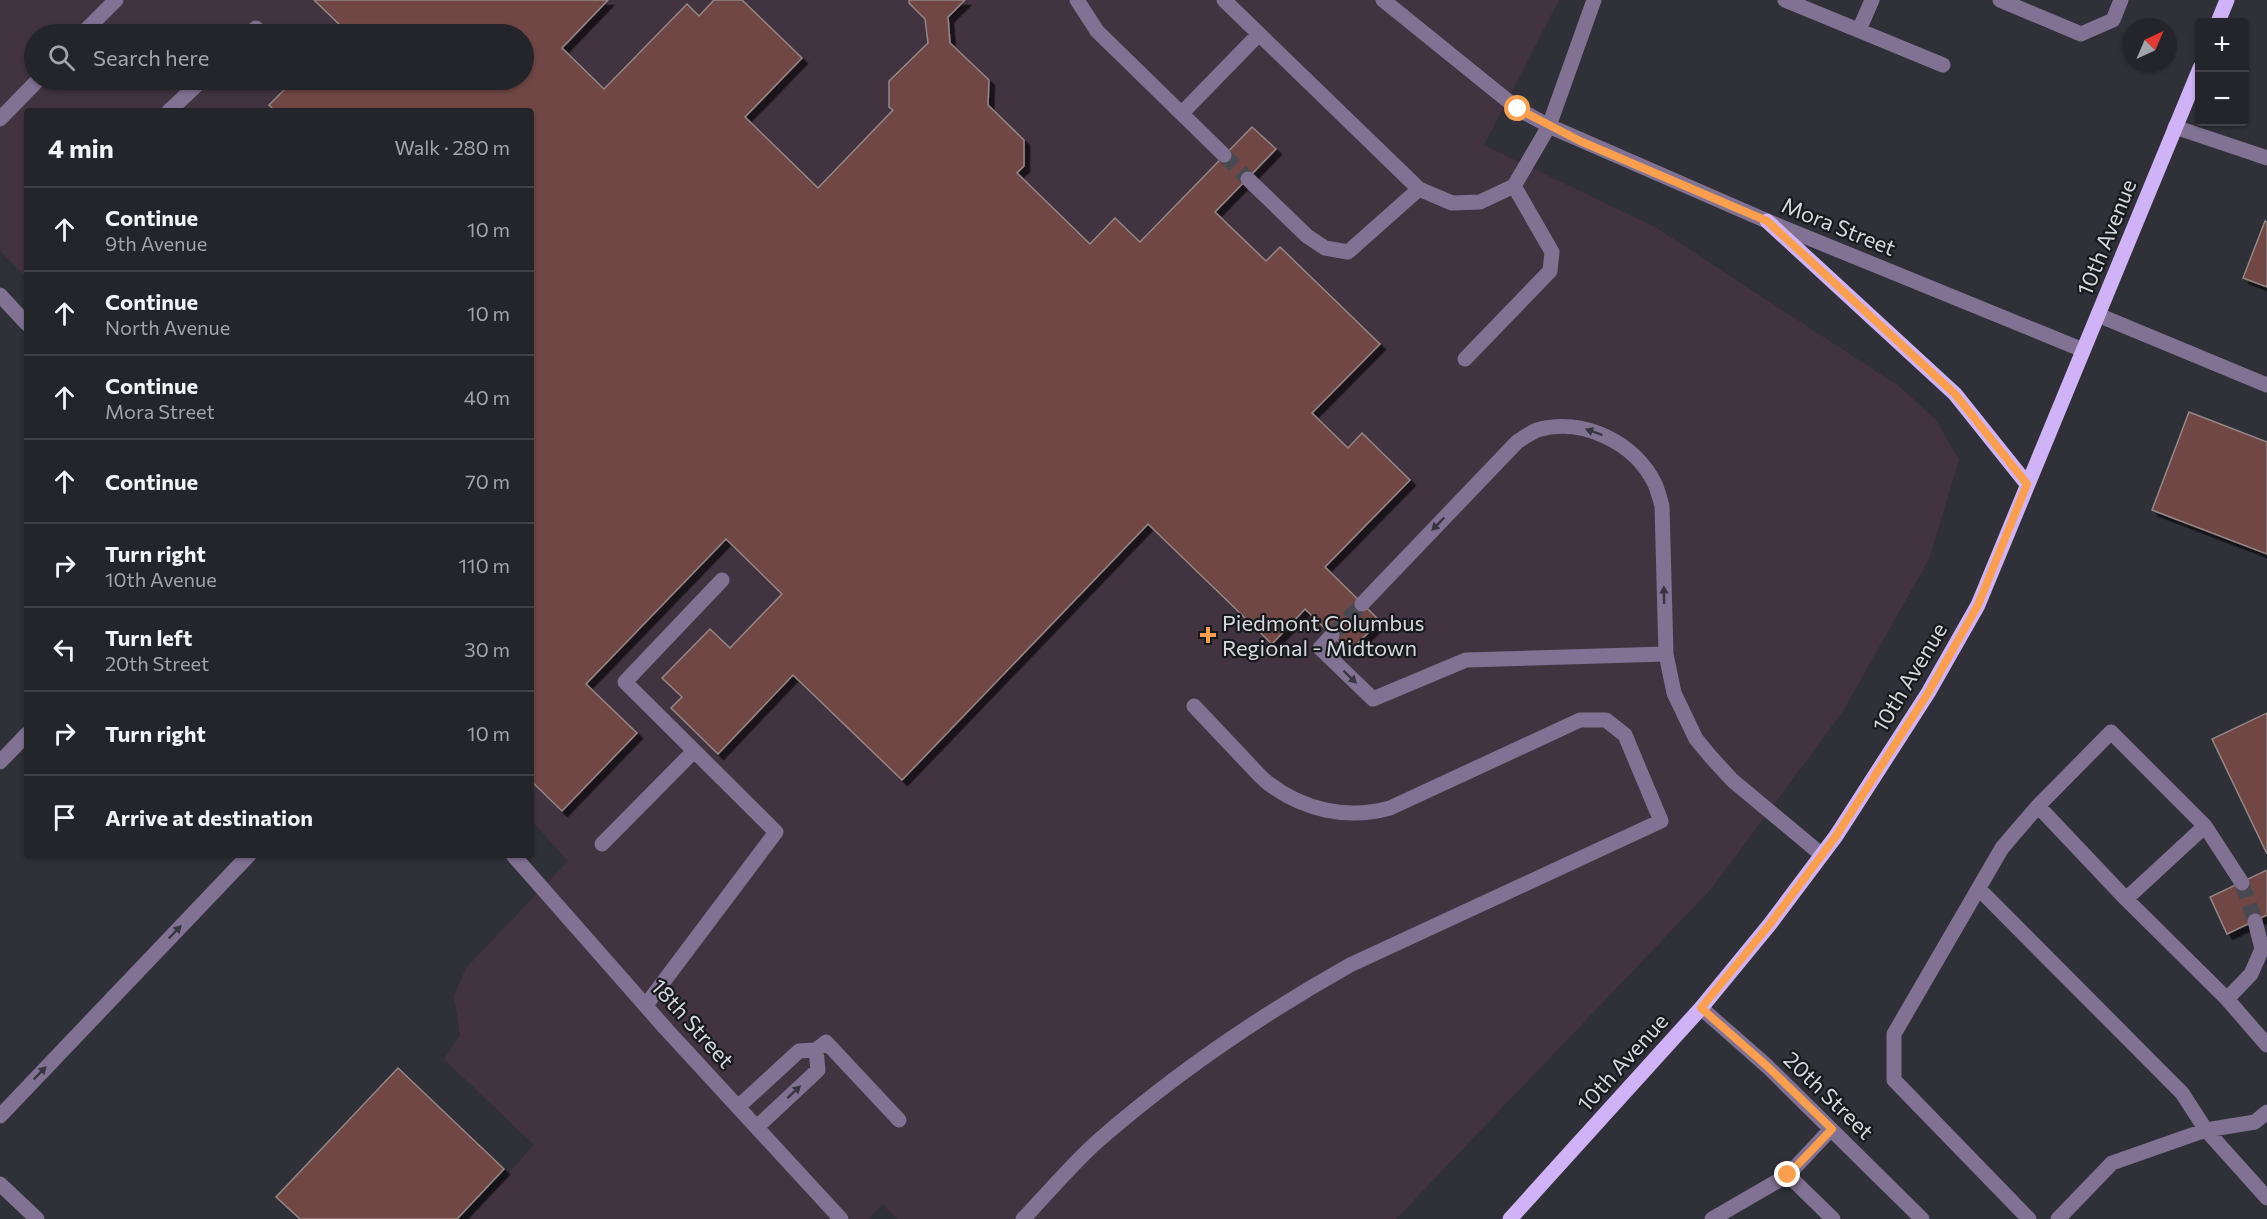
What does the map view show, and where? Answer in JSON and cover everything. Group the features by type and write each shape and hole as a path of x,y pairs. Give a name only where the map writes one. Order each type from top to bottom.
{"main road":[{"path":"2220,18 2227,0"},
{"name":"10th Avenue","path":"1510,1219 1701,1008 1770,924 1836,836 1928,693 1978,605 2197,72"},
{"path":"1767,221 1955,394 2027,484"}],"street":[{"path":"92,24 116,0"},
{"path":"1077,0 1097,31 1224,155"},
{"path":"1224,0 1419,189 1452,204 1480,202 1514,186 1549,126 1594,0"},
{"name":"Mora Street","path":"1383,0 1518,109 1549,126 1767,221 2083,350"},
{"path":"1785,0 1943,65"},
{"path":"1859,30 1872,0"},
{"path":"2000,0 2081,34 2112,20 2121,0"},
{"path":"1182,113 1259,34"},
{"path":"0,119 29,90"},
{"path":"172,108 191,90"},
{"path":"2175,127 2267,158"},
{"path":"1248,179 1307,236 1325,248 1348,252 1419,189"},
{"path":"1465,359 1550,271 1552,252 1514,186"},
{"path":"0,295 24,321"},
{"path":"2098,315 2267,385"},
{"path":"1362,604 1517,442 1536,431 1577,426 1617,442 1636,459 1655,483 1662,506 1666,654 1674,693 1696,739 1732,780 1822,855"},
{"path":"646,1005 776,832 625,682 722,580"},
{"path":"1332,636 1320,648 1373,699 1466,660 1666,654"},
{"path":"1023,1219 1107,1134 1181,1073 1301,992 1350,965 1661,821 1625,735 1606,720 1580,720 1390,808 1369,814 1344,814 1293,799 1266,782 1194,706"},
{"path":"2029,1219 1894,1080 1894,1034 2002,848 2038,806 2111,732 2205,826 2242,883"},
{"path":"0,762 24,737"},
{"path":"602,844 694,751"},
{"path":"2038,806 2126,899 2227,999 2267,1045"},
{"path":"2126,899 2205,826"},
{"path":"0,1116 246,858"},
{"name":"18th Street","path":"516,858 841,1219"},
{"path":"1979,889 2182,1093 2206,1130 2267,1198"},
{"path":"2227,999 2251,974 2262,949 2255,921"},
{"name":"20th Street","path":"1701,1008 1767,1066 1922,1219"},
{"path":"738,1107 799,1051 816,1050 826,1042 899,1120"},
{"path":"757,1127 818,1070 816,1050"},
{"path":"2058,1219 2112,1163 2206,1130 2255,1122 2267,1112"},
{"path":"1712,1219 1788,1175 1832,1129"},
{"path":"1788,1175 1833,1219"},
{"path":"0,1184 37,1219"}],"shaded area":[{"name":"Piedmont Columbus Regional - Midtown","path":"0,0 1559,0 1484,145 1655,227 1900,387 1936,420 1959,460 1929,559 1843,711 1712,888 1396,1219 897,1219 882,1204 869,1219 467,1219 534,1145 444,1059 460,1036 454,996 466,968 568,861 534,823 534,108 24,108 24,275 0,251"}],"building":[{"path":"314,0 608,0 562,48 604,89 687,4 699,16 714,0 742,0 802,58 745,117 818,188 893,110 889,107 889,81 928,43 925,19 909,3 909,0 965,0 948,17 950,43 989,80 988,105 1024,140 1024,166 1017,173 1090,244 1115,218 1140,242 1252,127 1276,149 1215,212 1266,261 1280,247 1380,344 1312,413 1348,448 1362,433 1410,480 1325,567 1380,621 1349,652 1305,609 1272,644 1148,524 902,780 793,675 718,754 671,708 682,697 662,678 710,629 730,648 782,594 726,539 586,684 637,733 562,811 534,784 534,108 272,108 269,105 284,90 534,90 534,24 339,24"},
{"path":"2265,221 2267,222 2267,287 2243,278"},
{"path":"2189,412 2267,442 2267,554 2152,510"},
{"path":"2267,713 2267,854 2212,739"},
{"path":"2267,870 2267,915 2227,934 2210,897"},
{"path":"398,1068 504,1169 457,1219 300,1219 276,1197"}],"tunnel":[{"path":"1224,155 1248,179"},
{"path":"1332,635 1362,604"},
{"path":"2242,883 2255,921"}],"place":[{"name":"Piedmont Columbus Regional - Midtown","path":"1208,635"}],"route":[{"path":"1518,109 1580,141 1767,221 1955,394 2027,484 1978,605 1928,693 1836,836 1770,924 1701,1008 1767,1066 1832,1129 1788,1175"}]}
